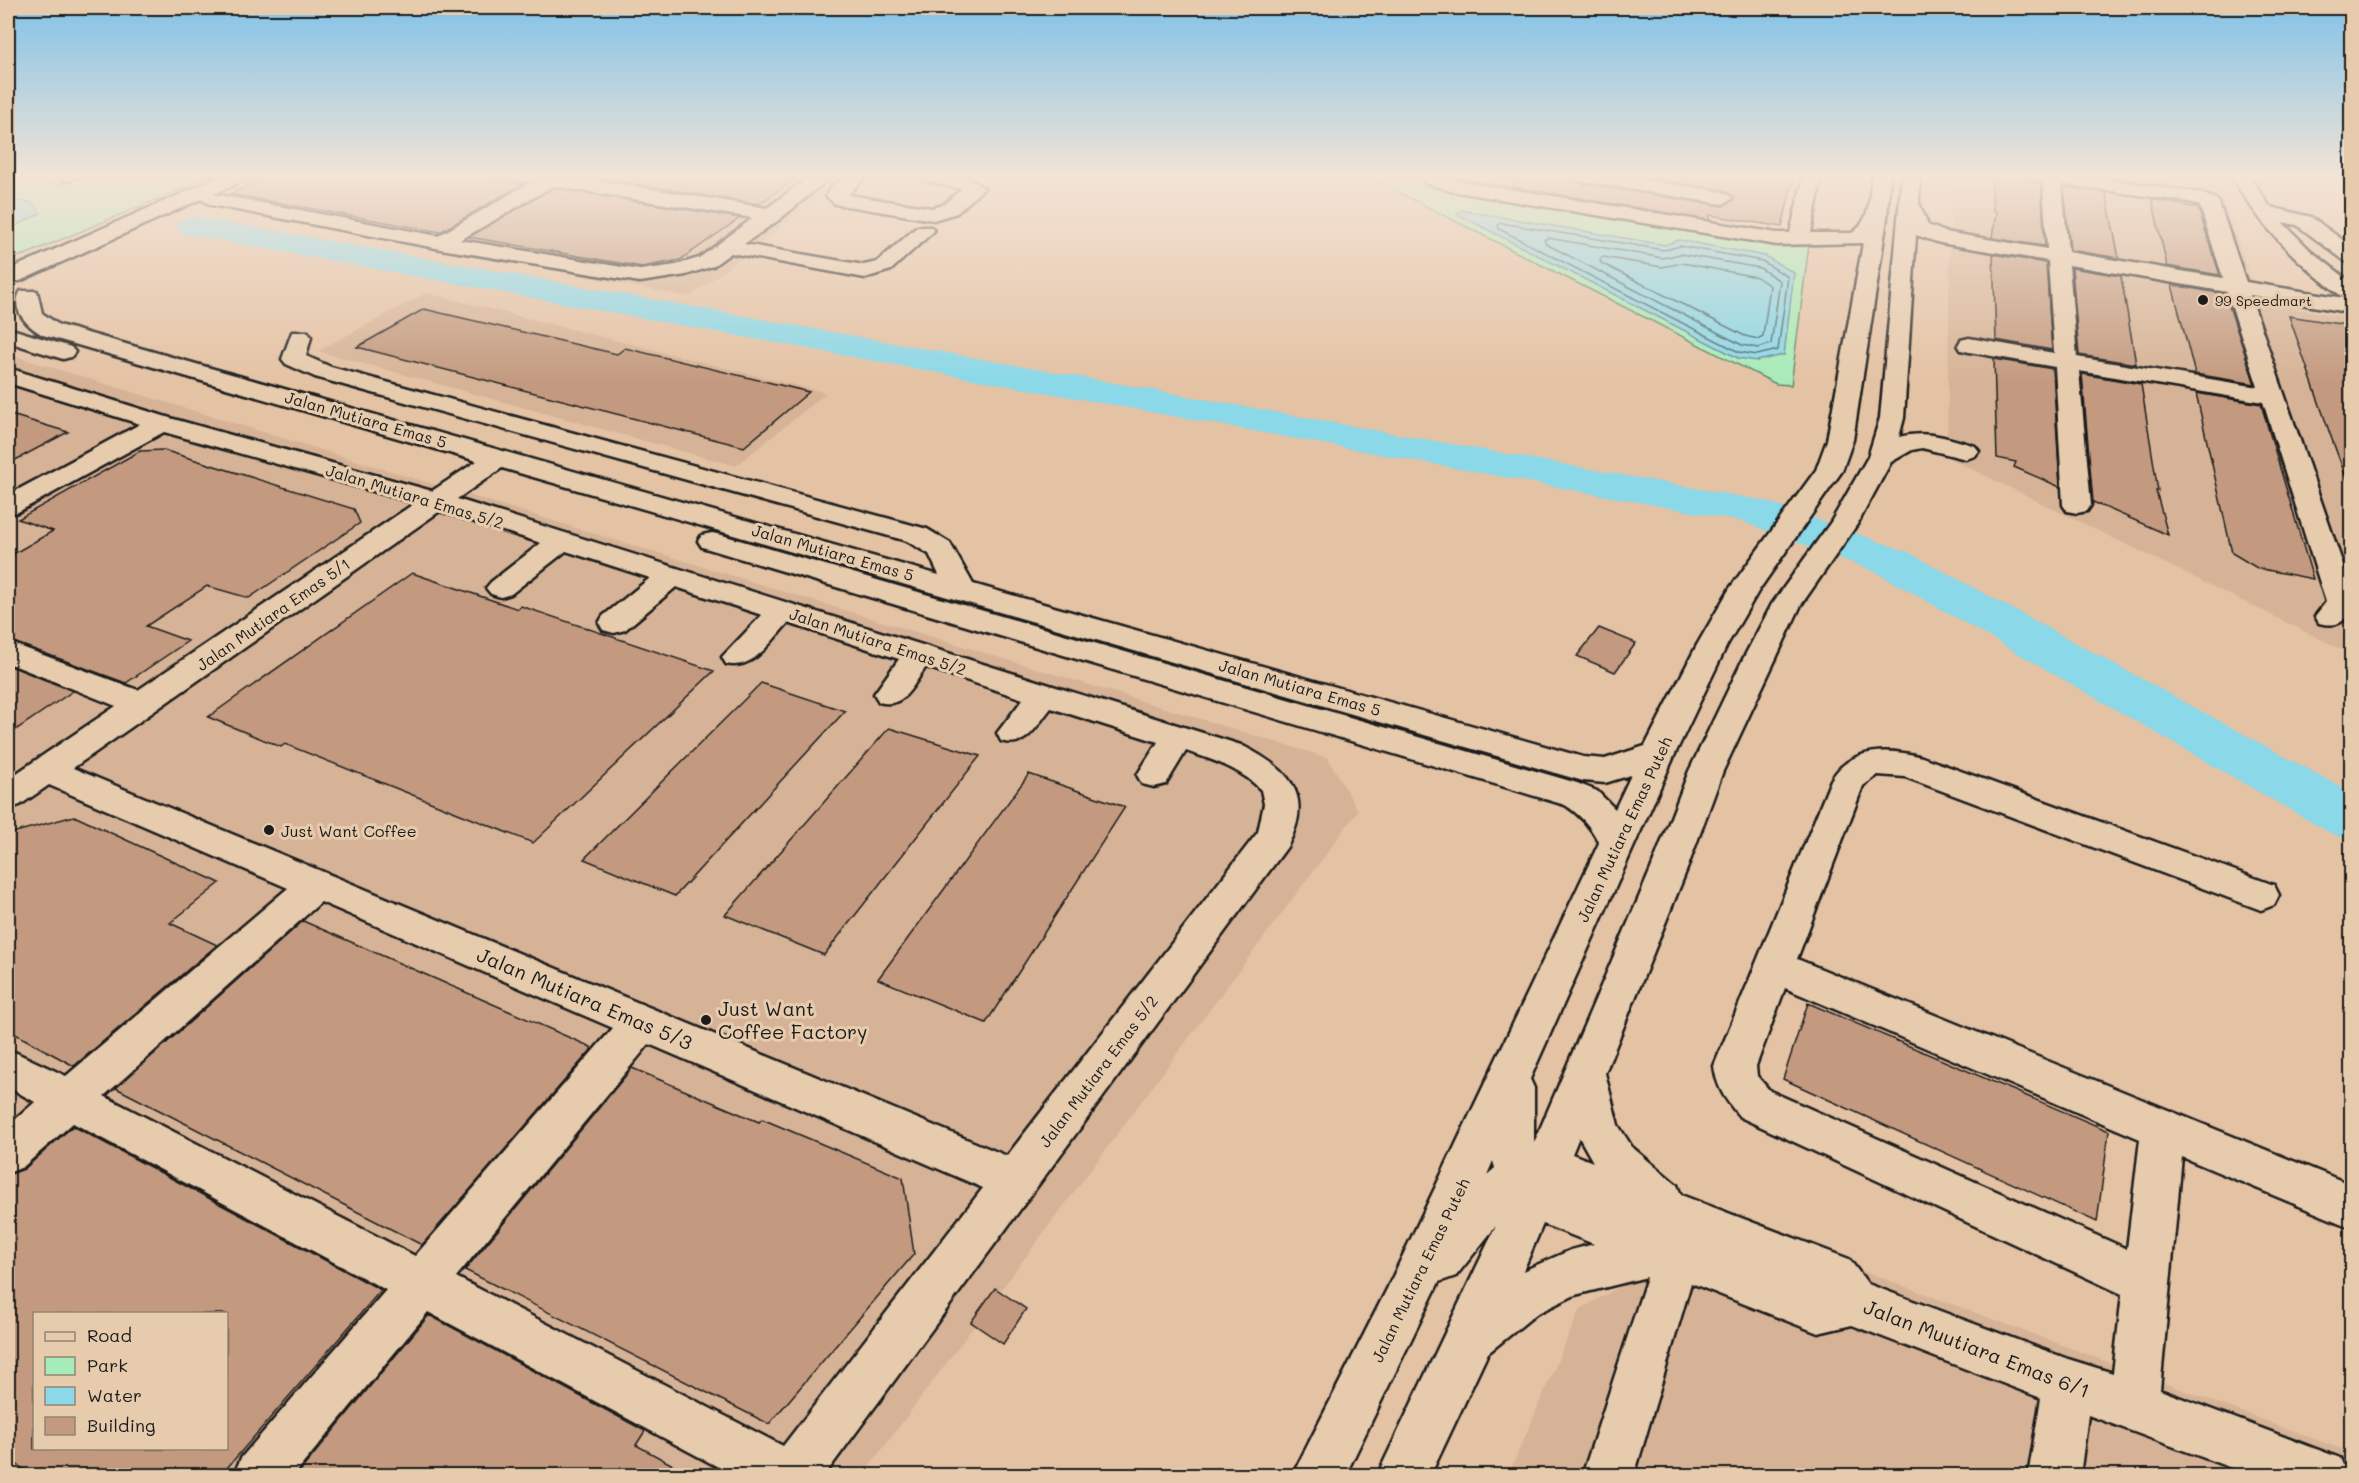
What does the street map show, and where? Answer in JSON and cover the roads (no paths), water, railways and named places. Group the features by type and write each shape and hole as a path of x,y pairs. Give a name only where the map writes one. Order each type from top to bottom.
{"street":[{"path":"8,306 20,278 93,244"},
{"path":"20,278 102,244"},
{"path":"448,244 631,276 670,273 706,262 733,244"},
{"path":"729,247 865,272 884,266 909,244"},
{"name":"Jalan Mutiara Emas Puteh","path":"1318,1476 1404,1306 1658,754 1712,645 1745,588 1829,471 1840,440 1873,244"},
{"path":"1403,1476 1469,1340 1532,1180 1584,1073 1669,869 1706,771 1757,661 1787,604 1844,523 1881,457 1892,418 1905,244"},
{"path":"1974,244 2352,306"},
{"path":"2058,244 2077,505"},
{"path":"2222,244 2341,609"},
{"path":"2291,244 2352,294"},
{"path":"2334,244 2352,257"},
{"name":"Jalan Mutiara Emas 5","path":"20,278 31,315 41,326 51,330 311,403 489,465 1577,796 1593,804 1603,815 1617,844"},
{"name":"Jalan Mutiara Emas 5","path":"8,335 489,465 879,566 1583,770 1605,771 1658,754"},
{"name":"Jalan Mutiara Emas 5","path":"300,337 294,359 323,372 917,535 932,543"},
{"path":"1969,345 2273,397"},
{"path":"254,386 280,383 323,372"},
{"path":"311,403 310,388 323,372"},
{"name":"Jalan Mutiara Emas 5/2","path":"8,375 161,423 437,501 562,540 1179,736 1229,753 1256,766 1276,784 1283,794 1281,815 1274,837 1016,1181"},
{"path":"8,401 40,385"},
{"path":"8,506 161,423"},
{"path":"1881,457 1896,446 1916,440 1966,451"},
{"name":"Jalan Mutiara Emas 5/1","path":"8,796 489,465"},
{"path":"501,588 562,540"},
{"path":"879,566 907,559 932,543 947,560 962,590"},
{"path":"614,623 672,575"},
{"path":"737,657 783,611"},
{"path":"8,652 141,704"},
{"path":"890,694 919,654"},
{"path":"1012,733 1044,694"},
{"path":"1154,775 1179,736"},
{"path":"2146,1281 1755,1104 1737,1083 1735,1066 1848,780 1860,768 1880,761 1910,766 2261,894"},
{"name":"Jalan Mutiara Emas 5/3","path":"46,770 1016,1181"},
{"path":"8,1153 316,885"},
{"path":"1776,967 2352,1207"},
{"path":"259,1476 643,1022"},
{"path":"8,1067 790,1476 1016,1181"},
{"path":"1513,1073 1514,1113 1510,1135 1516,1172 1532,1180"},
{"path":"1584,1073 1598,1132 1672,1239"},
{"path":"2134,1405 2163,1128"},
{"path":"1404,1306 1478,1213 1500,1190 1532,1180"},
{"name":"Jalan Muutiara Emas 6/1","path":"1532,1180 1672,1239 1818,1309 1852,1301 2068,1384 2134,1405 2322,1476"},
{"path":"1469,1340 1519,1297 1529,1292 1571,1273 1672,1239"},
{"path":"1608,1476 1672,1239"},
{"path":"2055,1476 2068,1384"}],"water":[{"path":"1516,244 1702,244 1765,256 1794,273 1784,355 1757,361 1738,358"}],"waterway":[{"path":"292,244 1751,510 1892,562 2352,819"}],"place":[{"name":"99 Speedmart","path":"2203,300"},
{"name":"Just Want Coffee","path":"269,830"},
{"name":"Just Want Coffee Factory","path":"706,1020"}]}
